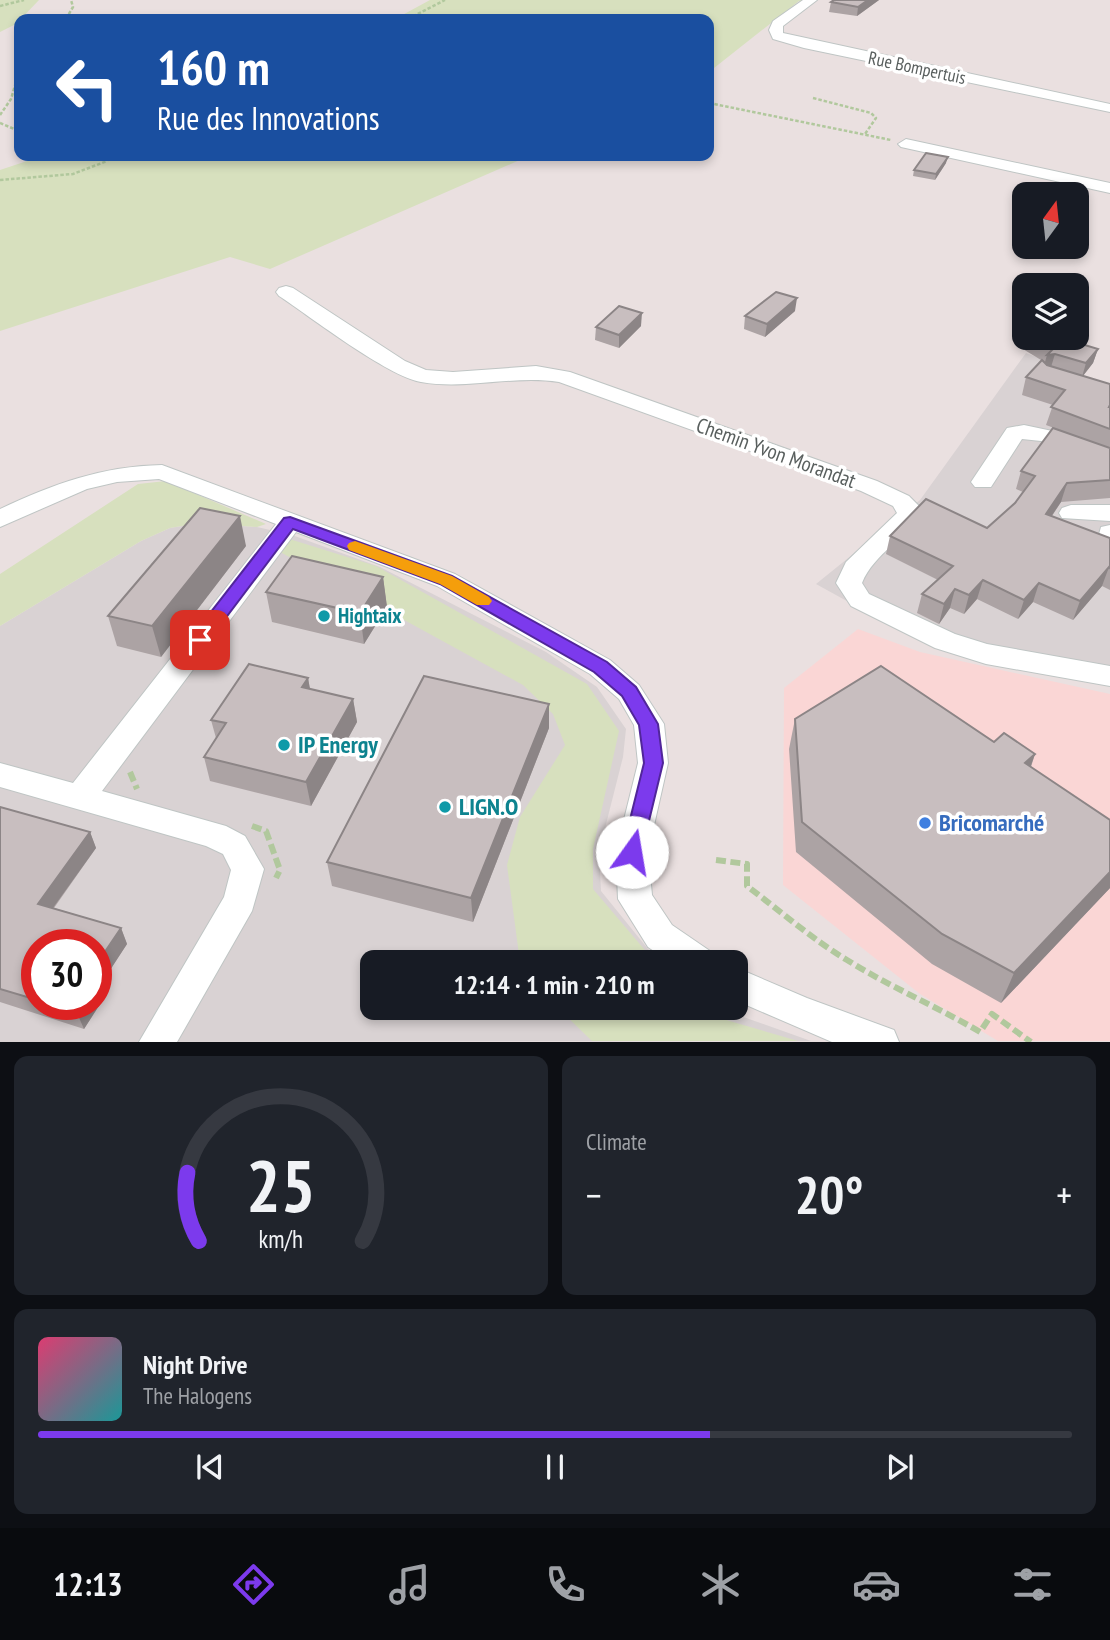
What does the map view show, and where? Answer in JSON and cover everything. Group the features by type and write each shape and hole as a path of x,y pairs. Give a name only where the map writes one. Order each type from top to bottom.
{"street":[{"name":"Rue Bompertuis","path":"811,0 778,24 775,30 778,36 804,44 1110,108"},
{"path":"906,144 1110,188"},
{"name":"Chemin Yvon Morandat","path":"286,292 398,365 422,376 453,378 536,372 563,376 869,486 901,501 911,510 855,568 849,583 860,600 945,641 986,654 1110,676"},
{"path":"983,482 1015,433 1022,431 1036,433 1110,460"},
{"path":"0,519 58,491 96,477 131,471 162,472 446,580 600,667 629,692 649,724 653,763 632,852 635,899 660,936 680,950"},
{"path":"1071,513 1110,513"},
{"path":"79,797 290,522"},
{"path":"0,775 215,835 234,845 248,869 240,901 157,1041"},
{"path":"748,989 798,1012 881,1041"}],"path":[{"path":"0,6 24,0"},
{"path":"418,14 445,0"},
{"path":"0,115 11,99 14,89"},
{"path":"813,99 871,113 876,118 865,134"},
{"path":"714,104 906,144"},
{"path":"0,180 73,174 107,161"},
{"path":"106,763 129,768 136,788 148,792"},
{"path":"243,823 266,831 280,870 273,882"},
{"path":"716,860 747,864 747,886 843,958 897,990 940,1008 980,1032 992,1014 1031,1041"}],"shaded area":[{"path":"1026,353 1110,385 1110,681 912,637 816,584 920,500"},
{"path":"200,523 257,527 292,535 380,567 546,652 597,687 626,729 623,757 599,852 601,891 649,950 360,950 360,1020 748,1019 811,1041 0,1042 0,626 141,541 170,528"},
{"path":"858,629 920,652 1110,694 1110,1041 998,1041 920,994 783,885 784,688"}],"green space":[{"path":"0,0 39,0 26,14 14,14 14,25 0,32"},
{"path":"430,0 810,0 799,1 714,68 714,14 404,14"},
{"path":"27,161 518,161 270,269 230,257 0,331 0,170"},
{"path":"166,481 266,524 257,527 200,523 170,528 141,541 0,626 0,574 138,484"},
{"path":"283,537 376,566 587,684 619,731 593,849 593,889 645,950 518,950 507,865 520,817 565,745 553,714 523,685 282,553 276,547"},
{"path":"570,1020 726,1020 798,1041 592,1041"}],"building":[{"path":"868,0 858,7 831,2"},
{"path":"926,153 948,157 936,174 914,170"},
{"path":"776,292 797,298 767,324 745,316"},
{"path":"619,306 642,313 619,335 596,327"},
{"path":"1089,346 1098,349 1086,363 1055,354 1047,355 1052,350 1089,350"},
{"path":"1042,360 1047,365 1110,384 1110,429 1051,407 1065,390 1026,377"},
{"path":"1053,428 1110,448 1110,480 1067,483 1046,514 1110,538 1110,568 1080,601 1039,583 1024,600 983,580 969,595 955,589 944,604 922,594 953,566 890,536 926,499 987,528 1015,503 1035,476 1021,471"},
{"path":"200,508 240,516 152,626 108,616"},
{"path":"292,556 383,577 360,613 266,592"},
{"name":"IP Energy","path":"249,664 308,678 302,687 353,699 306,782 204,757 226,723 211,720"},
{"name":"Bricomarché","path":"881,666 994,742 1004,733 1035,754 1025,763 1110,820 1110,872 1014,973 942,934 802,822 795,719"},
{"name":"LIGN.O","path":"424,676 549,704 471,898 327,862"},
{"path":"0,807 90,832 38,904 121,928 112,941 112,929 21,929 21,995 0,989"}],"slow traffic":[{"path":"355,546 446,580 483,601"}],"place":[{"name":"Hightaix","path":"324,616"},
{"name":"IP Energy","path":"284,745"},
{"name":"LIGN.O","path":"445,807"},
{"name":"Bricomarché","path":"925,823"}],"route":[{"path":"200,640 290,522 446,580 600,667 629,692 649,724 653,763 632,852"}]}
